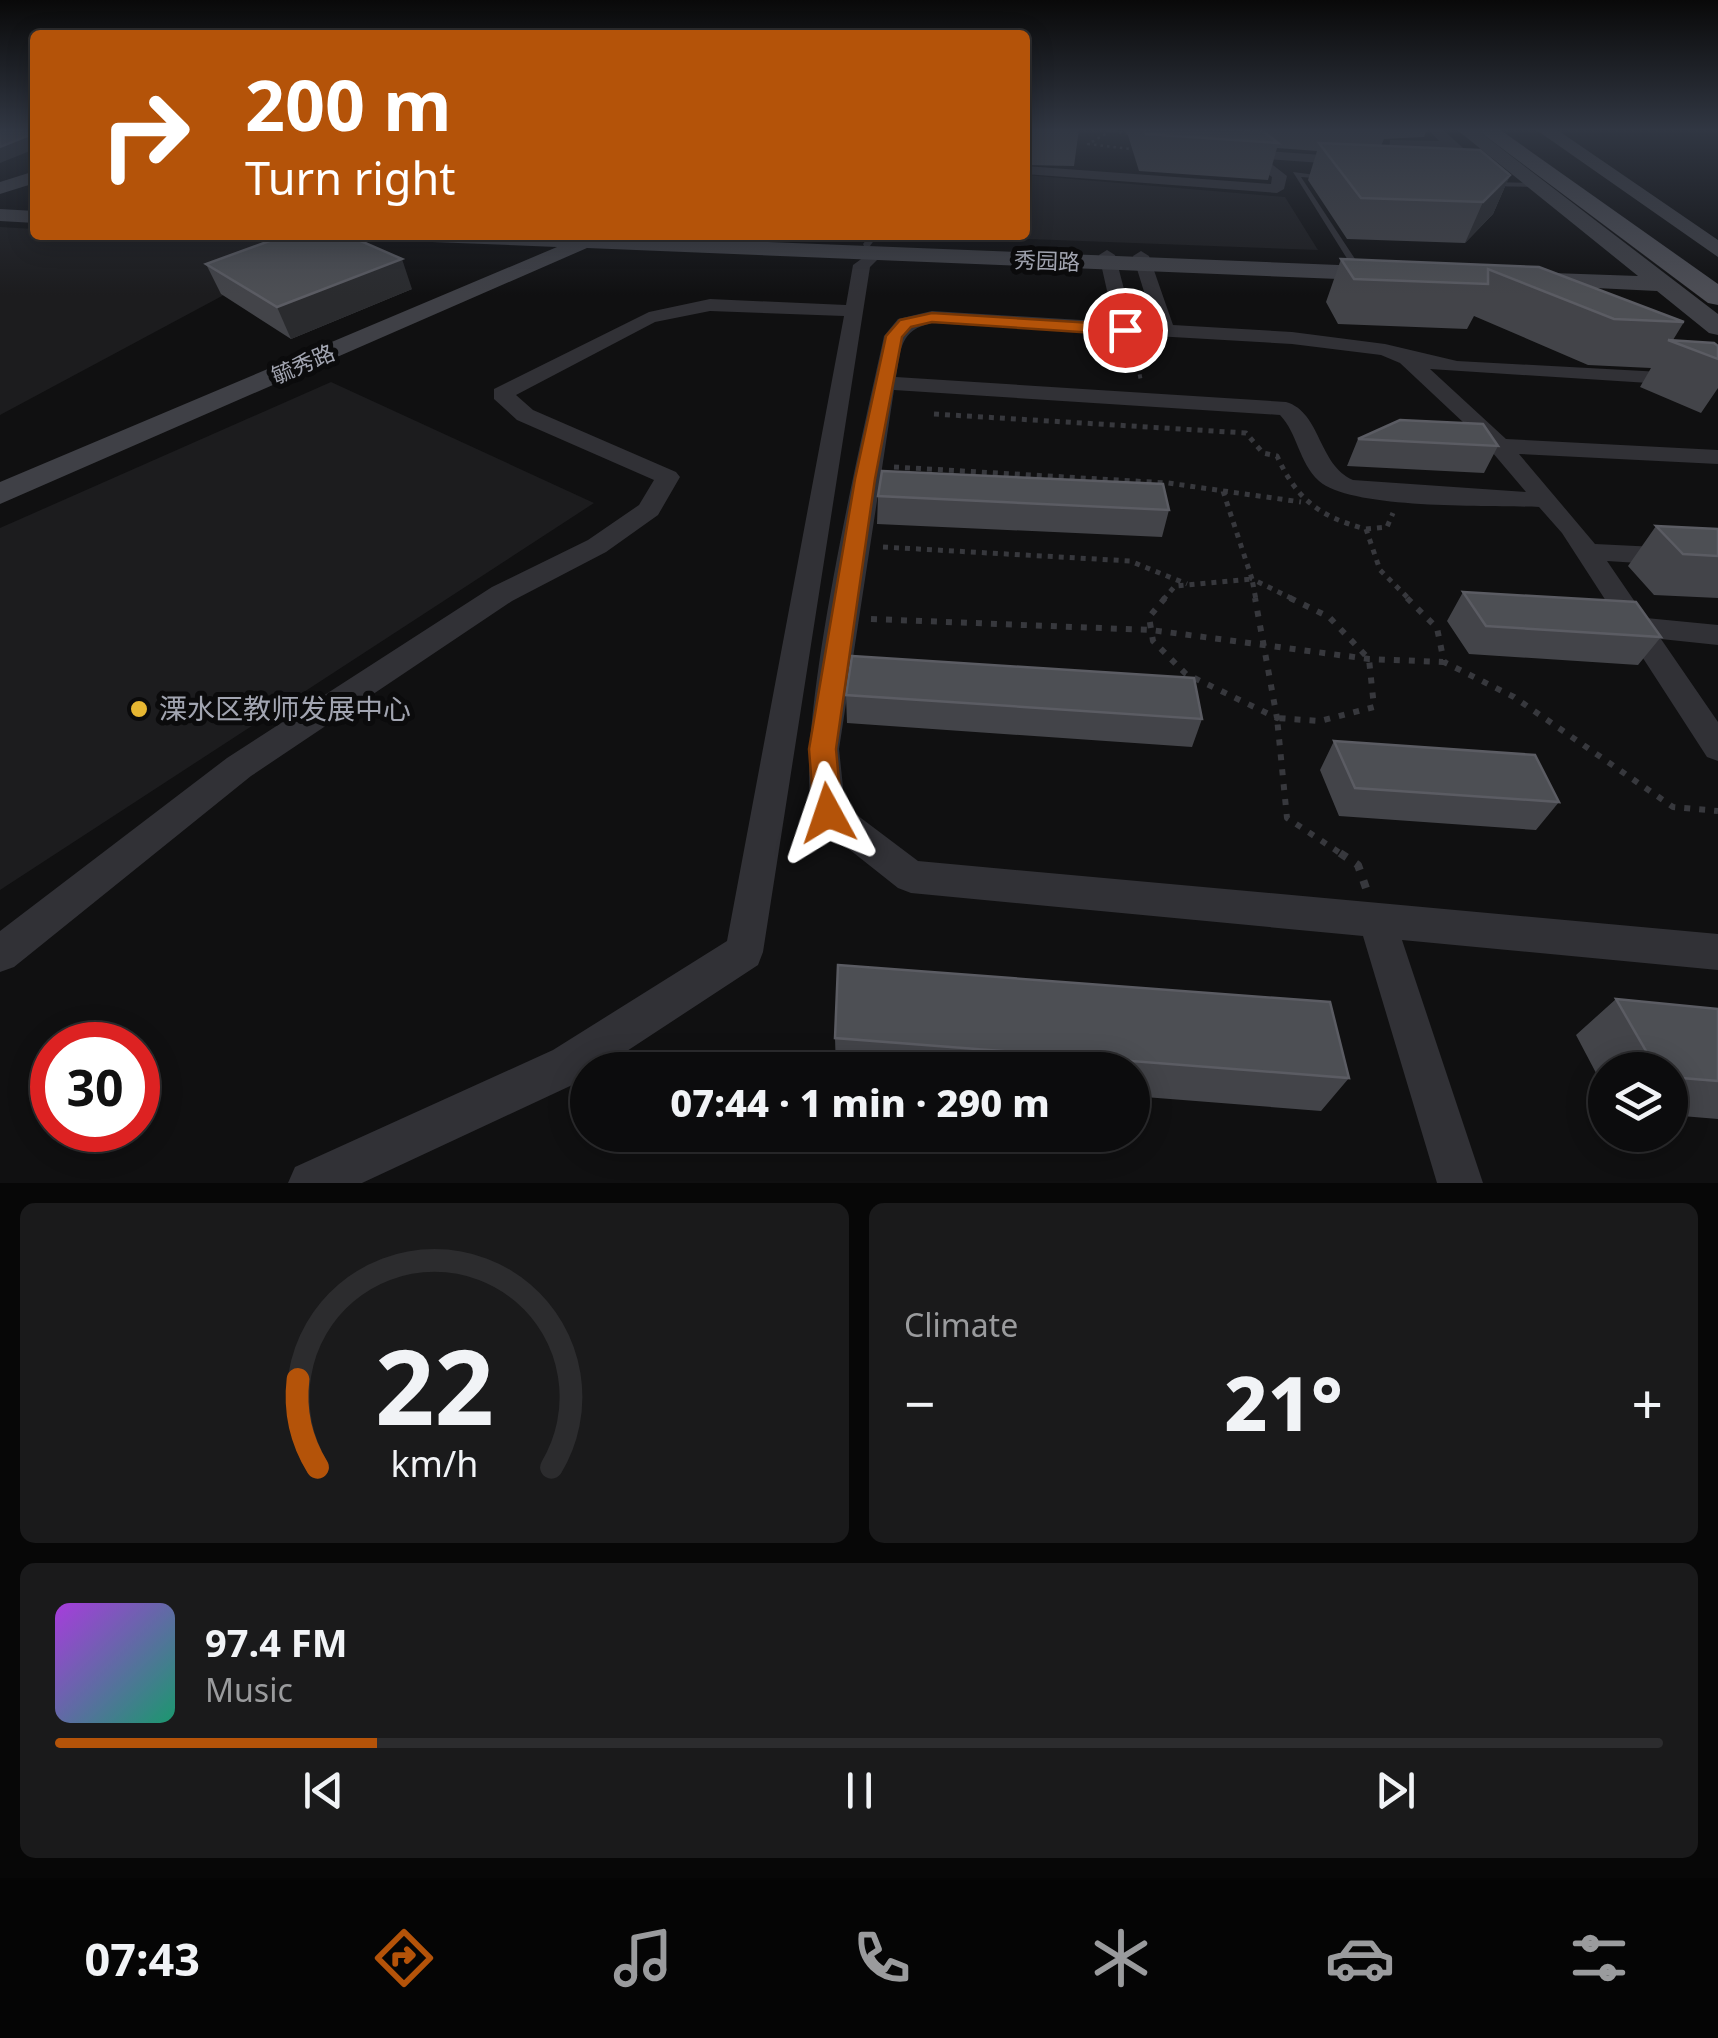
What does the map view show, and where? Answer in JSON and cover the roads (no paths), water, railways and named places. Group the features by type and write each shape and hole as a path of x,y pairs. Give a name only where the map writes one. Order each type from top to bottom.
{"main road":[{"path":"1562,184 1718,297"},
{"path":"1603,184 1718,264"}],"street":[{"path":"1213,184 1277,189 1278,184"},
{"path":"1623,184 1718,250"},
{"path":"1536,185 1718,327"},
{"path":"0,212 30,213"},
{"name":"毓秀路","path":"0,478 584,240"},
{"name":"毓秀路","path":"0,494 584,240"},
{"name":"秀园路","path":"634,240 872,245"},
{"name":"秀园路","path":"760,240 1107,259 1355,265 1416,271 1142,260"},
{"path":"311,1183 568,1065 744,952 862,265 872,245"},
{"path":"1107,259 1125,330"},
{"path":"1142,260 1166,332"},
{"path":"1503,274 1658,280"},
{"path":"0,954 238,767 502,594 597,546 650,510 668,477 525,415 502,394 649,318 710,305 854,311"},
{"path":"1684,380 1457,367 1407,359 1385,350 1292,338 919,320 906,323 894,336 868,465 822,749 828,813 911,877 1378,924 1718,952"},
{"path":"1407,359 1499,446 1588,552 1718,748"},
{"path":"885,384 1286,409 1301,420 1320,464 1332,480 1366,490 1546,500"},
{"path":"1499,446 1718,457"},
{"path":"1588,552 1718,559"},
{"path":"1640,627 1718,634"},
{"path":"1378,924 1460,1183"}],"lane":[{"path":"1303,184 1355,265"},
{"path":"1496,184 1536,185"}],"place":[{"name":"溧水区教师发展中心","path":"139,709"}]}
